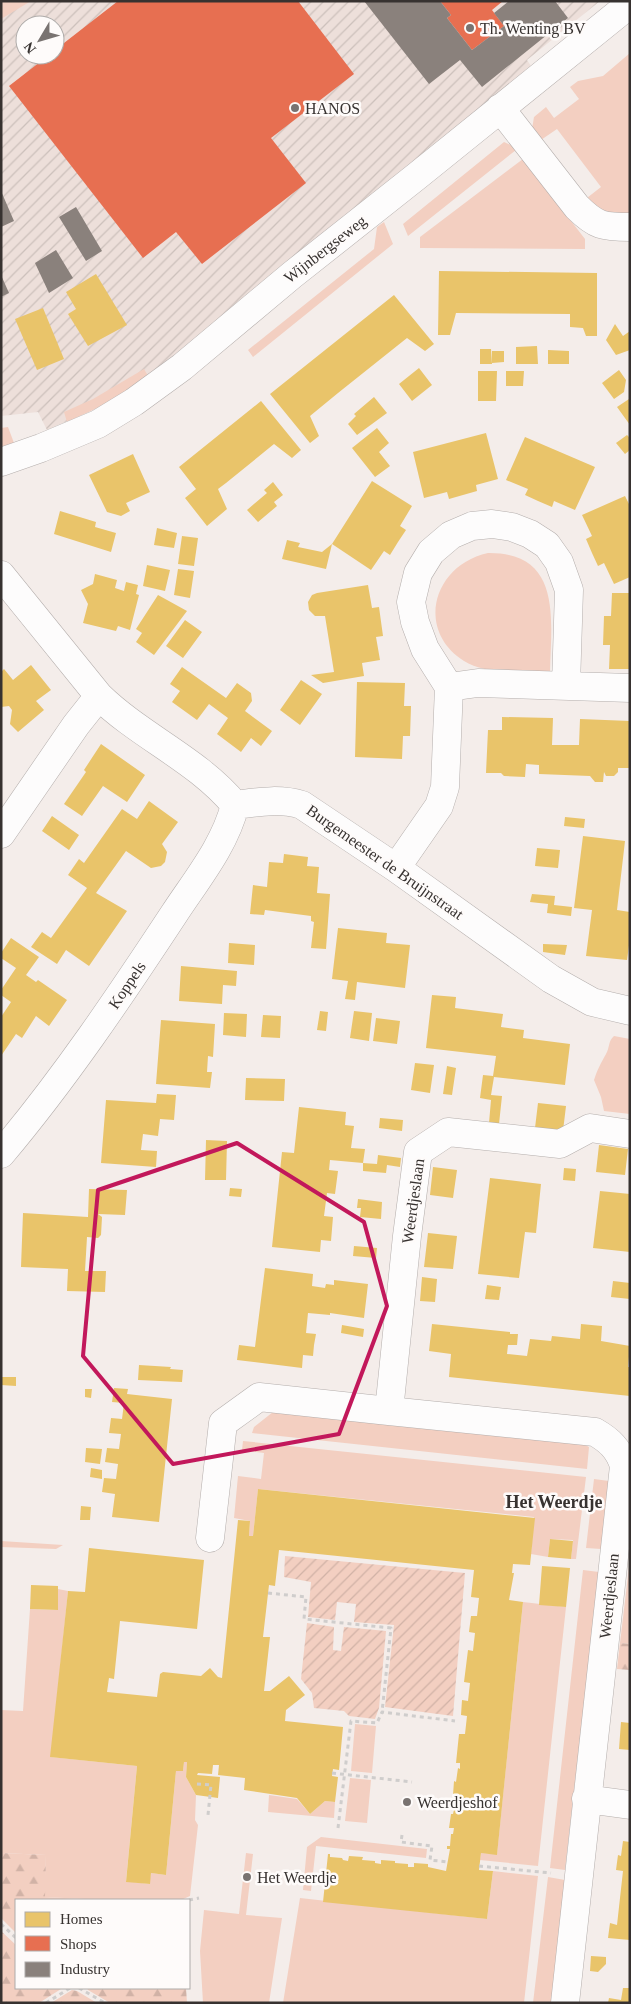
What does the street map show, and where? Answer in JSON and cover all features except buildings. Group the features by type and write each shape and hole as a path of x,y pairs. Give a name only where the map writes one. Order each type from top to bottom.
{"street":[{"name":"Wijnbergseweg","path":"1,462 41,448 98,424 134,402 182,367 292,275 630,4"},
{"path":"500,108 577,207 588,218 598,225 630,227"},
{"path":"396,868 439,806 444,788 449,687 426,649 415,622 411,602 418,573 431,552 451,535 472,526 492,524 512,527 530,534 547,545 559,562 569,590 566,685"},
{"path":"1,575 99,696 124,720 224,791 235,805"},
{"path":"449,687 478,683 630,688"},
{"path":"1,834 76,725 99,696"},
{"name":"Burgemeester de Bruijnstraat","path":"235,805 273,800 288,801 302,805 396,868 552,979 592,1002 630,1011"},
{"name":"Koppels","path":"2,1152 60,1080 122,993 212,856 230,825 235,805"},
{"name":"Weerdjeslaan","path":"389,1411 407,1236 418,1152 448,1132 560,1144 590,1128 630,1134"},
{"name":"Weerdjeslaan","path":"210,1538 223,1423 259,1397 595,1432 606,1438 620,1455 624,1466 565,2003"},
{"path":"586,1799 630,1805"}],"path":[{"path":"268,1593 306,1597 304,1619 391,1628 382,1712 378,1723 351,1721 338,1828"},
{"path":"382,1712 454,1721"},
{"path":"332,1773 412,1782"},
{"path":"196,1784 211,1785 208,1815"},
{"path":"402,1835 401,1842 432,1846 430,1860 448,1862"},
{"path":"479,1866 578,1875"},
{"path":"190,1900 199,1898"},
{"path":"1,1924 15,1937"},
{"path":"46,2003 68,1989"},
{"path":"81,1989 105,2003"}],"highlighted area":[{"path":"237,1143 364,1222 387,1306 339,1434 173,1464 83,1356 98,1190"}],"shaded area":[{"path":"1,1 600,1 527,60 531,66 468,120 171,360 126,392 97,408 47,430 38,412 1,416"}],"green space":[{"path":"1,1 31,1 1,19"},
{"path":"630,53 630,218 617,218 583,201 601,187 557,129 538,142 532,129 534,117 546,107 554,118 579,99 570,87 578,81 603,76"},
{"path":"504,142 513,146 516,150 408,236 403,224"},
{"path":"523,159 585,239 585,249 420,248 420,237"},
{"path":"384,222 393,244 253,357 248,350 374,249 377,227"},
{"path":"144,369 148,376 126,392 67,422 64,412 93,399"},
{"path":"8,427 14,443 1,448 1,428"},
{"path":"488,553 512,556 529,564 541,577 548,593 551,612 550,672 494,670 473,665 464,661 449,648 439,633 436,616 437,600 443,584 454,571 469,560"},
{"path":"614,1036 630,1039 630,1114 604,1111 594,1080"},
{"path":"273,1412 580,1442 589,1447 587,1469 252,1433 254,1427"},
{"path":"243,1441 586,1477 576,1559 571,1559 573,1540 550,1539 548,1557 531,1554 534,1517 258,1489 253,1536 249,1536 250,1521 234,1518 238,1476 261,1479 264,1453 242,1450"},
{"path":"594,1479 609,1481 601,1549 586,1548"},
{"path":"1,1541 63,1545 56,1549 1,1547"},
{"path":"285,1556 465,1573 453,1716 385,1707 394,1625 354,1622 356,1604 337,1602 335,1620 308,1617 311,1582 284,1577"},
{"path":"630,1559 630,1644 620,1643"},
{"path":"583,1570 599,1572 565,1870 550,1868"},
{"path":"58,1589 68,1591 51,1757 137,1766 126,1881 149,1884 151,1873 166,1875 176,1771 183,1771 184,1762 187,1762 186,1777 196,1795 195,1820 198,1825 190,1896 183,1899 44,1897 46,1855 1,1853 1,1710 23,1711 30,1609 57,1610"},
{"path":"523,1602 566,1607 538,1866 480,1860 481,1853 497,1854"},
{"path":"307,1623 334,1627 333,1650 341,1651 344,1627 386,1631 379,1708 375,1719 349,1716 344,1711 314,1708 312,1693 301,1679"},
{"path":"620,1643 630,1644 630,1670 617,1669"},
{"path":"355,1724 376,1726 372,1773 351,1771"},
{"path":"350,1778 371,1780 367,1823 345,1821"},
{"path":"269,1795 297,1799 310,1814 325,1801 335,1802 334,1818 268,1812"},
{"path":"321,1837 427,1849 426,1858 316,1846 311,1891 303,1890 307,1847"},
{"path":"1,1853 46,1855 45,1897 84,1899 15,1899 15,1932 1,1918"},
{"path":"246,1853 253,1854 246,1915 282,1918 269,2003 203,2003 200,1951 204,1910 239,1914"},
{"path":"493,1871 538,1876 524,2003 283,2003 300,1898 487,1919"},
{"path":"548,1877 565,1880 552,2003 533,2003"},
{"path":"1,1931 15,1944 15,1989 60,1989 39,2003 1,2003"},
{"path":"186,1989 187,2003 110,2003 88,1990"},
{"path":"72,1990 77,1991 97,2003 51,2003"}],"place":[{"name":"Th. Wenting BV","path":"470,28"},
{"name":"HANOS","path":"295,108"},
{"name":"Weerdjeshof","path":"407,1802"},
{"name":"Het Weerdje","path":"247,1877"}],"district":[{"name":"Het Weerdje","path":"554,1502"}]}
